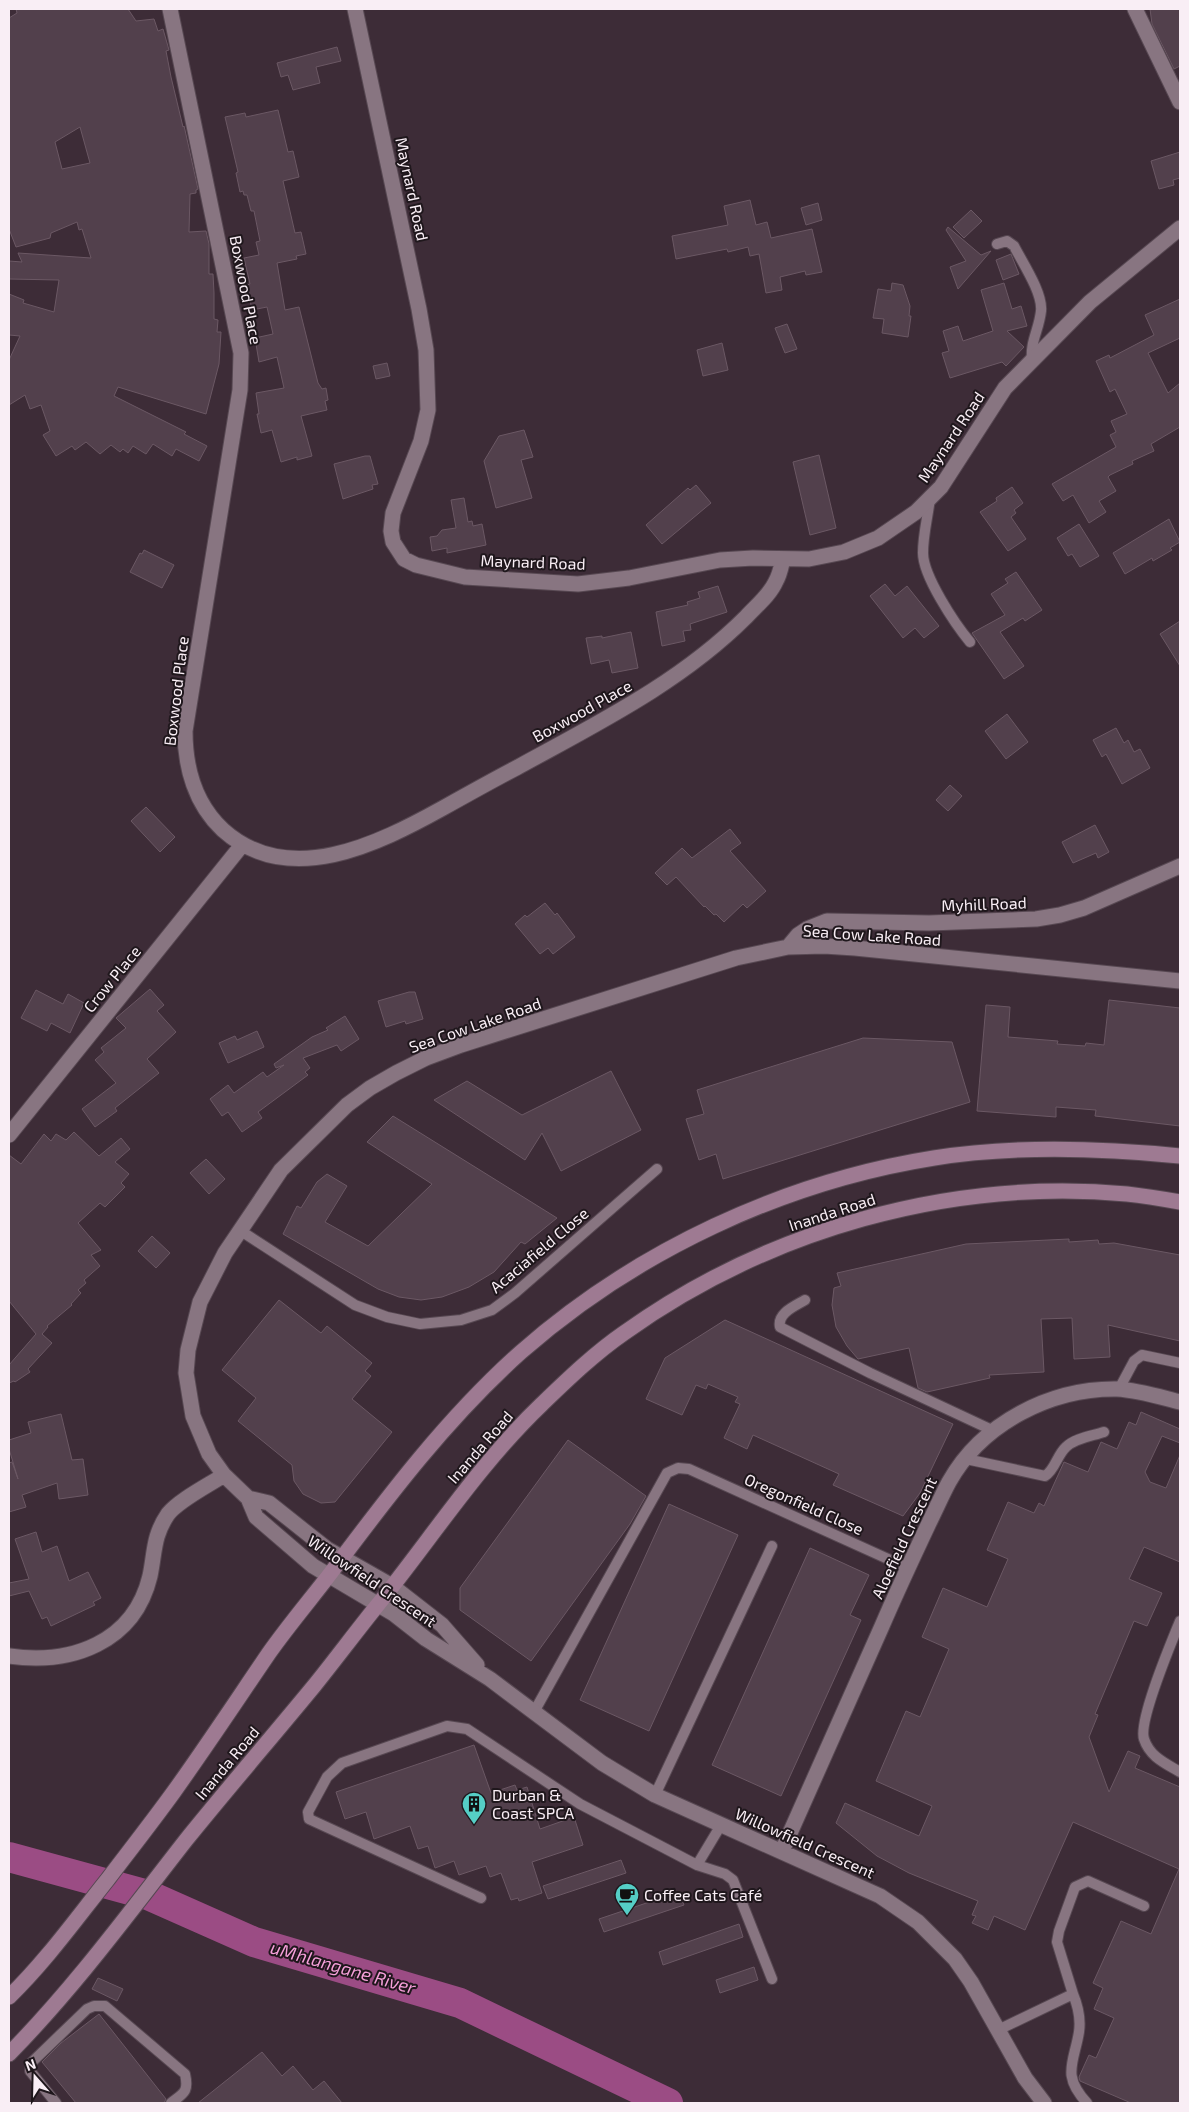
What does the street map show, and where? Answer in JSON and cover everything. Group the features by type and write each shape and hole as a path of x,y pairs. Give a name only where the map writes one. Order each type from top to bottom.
{"main road":[{"name":"Inanda Road","path":"9,1996 30,1976 60,1941 170,1797 271,1650 442,1430 522,1351 606,1287 699,1233 767,1203 814,1186 877,1169 937,1157 1006,1151 1074,1149 1180,1156"},
{"name":"Inanda Road","path":"9,2054 94,1957 208,1813 316,1684 502,1445 540,1406 621,1334 675,1298 722,1274 830,1228 891,1211 951,1200 1012,1193 1070,1192 1126,1194 1180,1202"}],"street":[{"name":"Boxwood Place","path":"170,9 241,353 240,390 185,731 185,754 191,780 201,803 215,822 242,845 258,852 279,857 307,858 330,856 358,849 420,820 614,714 686,668 732,630 763,599 776,583 783,559"},
{"name":"Maynard Road","path":"355,9 419,309 426,350 428,395 425,425 421,441 393,513 391,531 393,542 398,552 416,565 465,578 578,584 629,578 720,560 752,558 809,559 844,552 878,538 916,512 941,487 1005,388 1090,302 1180,228"},
{"path":"1135,9 1180,102"},
{"name":"Crow Place","path":"9,1135 242,845"},
{"name":"Myhill Road","path":"788,947 798,934 806,929 827,922 928,923 1036,919 1060,915 1084,908 1180,866"},
{"name":"Sea Cow Lake Road","path":"224,1475 210,1454 193,1416 186,1373 188,1350 200,1302 225,1253 281,1170 296,1153 348,1105 370,1088 396,1073 426,1058 461,1045 736,958 788,947 824,946 855,948 1180,982"},
{"name":"Aloefield Crescent","path":"782,1850 908,1568 950,1481 966,1459 994,1431 1015,1416 1042,1403 1069,1395 1097,1390 1119,1389 1180,1402"},
{"path":"9,1656 30,1659 67,1655 95,1646 115,1633 130,1617 142,1599 150,1575 153,1546 159,1528 170,1512 224,1475"},
{"name":"Willowfield Crescent","path":"224,1475 248,1498 256,1517 313,1566 330,1574 394,1614 426,1639 490,1679 589,1754 655,1795 782,1850 880,1896 918,1922 954,1959 971,1982 1025,2078 1044,2103"},
{"name":"Willowfield Crescent","path":"248,1498 269,1503 327,1549 392,1586 442,1625 490,1679"}],"lane":[{"path":"997,244 1007,241 1014,246 1038,295 1041,308 1031,348 1032,361"},
{"path":"930,498 924,559 939,595 970,642"},
{"name":"Acaciafield Close","path":"241,1231 355,1306 387,1318 420,1324 461,1320 492,1310 515,1293 657,1169"},
{"path":"805,1300 782,1315 779,1322 780,1327 870,1374 994,1431"},
{"path":"1119,1389 1134,1361 1142,1355 1180,1363"},
{"path":"966,1459 1045,1476 1050,1473 1063,1450 1069,1444 1104,1432"},
{"name":"Oregonfield Close","path":"534,1712 667,1474 678,1468 689,1468 908,1568"},
{"path":"655,1795 772,1546"},
{"path":"1180,1621 1153,1692 1142,1733 1157,1759 1180,1772"},
{"path":"482,1898 309,1819 308,1812 327,1777 342,1763 447,1726 462,1727 580,1804 697,1865 725,1874 733,1880 772,1980"},
{"path":"697,1865 721,1825"},
{"path":"1088,2103 1080,2096 1071,2075 1080,2017 1078,2005 1057,1942 1059,1932 1075,1887 1088,1881 1144,1906"},
{"path":"998,2030 1073,1994"},
{"path":"56,2103 30,2070 31,2063 87,2009 101,2006 106,2006 185,2074 188,2086 185,2092 172,2103"}],"building":[{"path":"16,9 128,9 136,21 154,19 158,31 163,29 169,50 166,51 171,77 198,189 196,193 190,194 189,232 206,231 209,244 209,274 213,274 214,319 218,320 217,332 221,332 219,364 206,414 118,387 114,396 186,432 184,434 207,446 199,461 176,449 172,456 153,444 146,454 133,446 128,453 123,449 120,452 111,445 100,454 86,442 75,450 72,446 56,456 43,435 50,431 41,405 30,409 25,395 9,405 9,360 20,336 9,335 9,294 24,300 23,303 54,312 59,280 9,279 9,261 22,262 18,253 91,258 82,229 79,230 77,222 51,233 50,238 16,247 9,229 9,18 17,13","holes":["80,127 90,163 62,169 55,142"]},
{"path":"1150,9 1180,9 1180,66 1174,69 1152,24"},
{"path":"337,47 341,61 316,67 320,83 293,90 288,75 281,77 277,63"},
{"path":"278,110 288,152 293,151 299,177 283,181 295,233 301,232 306,254 296,256 297,259 277,263 285,310 299,307 318,383 322,389 326,388 328,400 325,401 327,410 301,416 312,456 297,460 297,457 281,462 272,430 261,433 257,414 259,414 256,393 284,388 277,357 259,362 255,338 273,334 267,307 252,310 247,285 250,284 244,258 259,255 256,242 260,241 254,211 251,211 247,195 244,195 243,191 240,192 236,173 238,172 225,117 245,113 246,117"},
{"path":"1180,152 1180,178 1173,180 1174,185 1159,189 1151,161"},
{"path":"750,200 756,225 767,222 771,238 812,229 822,272 806,275 805,271 780,277 782,290 766,293 759,254 750,256 748,247 728,252 727,249 676,259 672,236 728,225 724,206"},
{"path":"818,203 822,220 806,225 801,208"},
{"path":"971,210 982,221 964,238 953,227"},
{"path":"948,227 981,255 991,251 958,289 950,267 966,261 946,230"},
{"path":"1011,254 1019,274 1003,280 996,260"},
{"path":"892,283 903,285 910,306 909,316 911,316 908,337 882,333 884,319 873,318 878,289 891,291"},
{"path":"1004,283 1012,309 1021,306 1027,326 1007,331 1024,347 1006,366 1002,362 950,378 942,353 949,351 943,331 958,326 963,341 993,331 981,290"},
{"path":"1180,299 1180,338 1148,353 1168,393 1180,383 1180,427 1151,444 1154,451 1132,461 1133,464 1108,477 1116,491 1099,501 1106,512 1089,523 1073,495 1063,501 1052,484 1116,447 1110,435 1116,432 1111,421 1127,414 1115,389 1110,392 1096,361 1109,355 1110,358 1154,335 1145,315"},
{"path":"787,324 797,349 785,353 775,328"},
{"path":"722,343 728,370 703,376 697,350"},
{"path":"387,363 390,376 376,379 373,366"},
{"path":"524,430 533,457 521,460 532,498 496,508 484,461 499,436"},
{"path":"819,455 836,528 810,535 793,462"},
{"path":"370,456 378,484 372,485 373,489 343,499 334,464"},
{"path":"696,485 711,503 662,544 646,525 688,488 690,490"},
{"path":"1012,487 1023,503 1014,510 1016,513 1011,517 1026,539 1008,551 980,512 997,501 996,498"},
{"path":"464,498 468,522 472,521 473,526 482,524 486,545 447,553 447,548 432,551 430,537 437,536 442,530 456,528 451,500"},
{"path":"1169,519 1180,542 1170,548 1172,550 1153,561 1152,558 1125,574 1113,553"},
{"path":"1079,524 1099,556 1080,567 1072,554 1068,556 1057,538"},
{"path":"144,550 174,565 162,588 130,572 140,553 142,554"},
{"path":"1016,572 1042,610 1025,621 1023,618 1000,632 1024,666 1004,679 972,633 1005,615 991,594 1008,583 1005,579"},
{"path":"885,584 895,596 907,586 939,626 924,638 915,628 903,638 870,596"},
{"path":"718,586 727,612 690,624 691,630 683,631 685,641 662,646 656,612 688,605 687,602 700,598 698,592"},
{"path":"1180,621 1180,666 1160,634"},
{"path":"631,632 638,668 612,673 609,660 591,664 586,638 602,636 602,638"},
{"path":"1007,714 1028,742 1006,759 985,731"},
{"path":"1116,728 1124,743 1128,740 1134,752 1140,749 1150,768 1122,784 1106,754 1102,757 1093,740"},
{"path":"950,785 962,796 948,811 936,800"},
{"path":"146,807 175,837 160,852 131,821"},
{"path":"1095,825 1109,852 1098,858 1096,853 1073,863 1062,842"},
{"path":"730,829 741,843 730,851 766,891 747,908 743,904 724,922 716,914 714,915 704,907 676,877 667,885 655,873 682,848 692,858"},
{"path":"545,903 555,915 557,913 575,937 553,954 548,948 540,954 515,924 525,915 527,917"},
{"path":"150,989 164,1005 157,1011 176,1032 147,1059 159,1073 115,1108 117,1111 95,1127 82,1109 116,1083 95,1060 104,1052 101,1048 126,1028 116,1018"},
{"path":"36,990 63,1004 68,994 84,1003 70,1033 51,1023 47,1031 21,1018"},
{"path":"415,992 423,1019 406,1024 405,1021 386,1027 378,1001"},
{"path":"1109,1000 1180,1008 1180,1126 1095,1116 1096,1110 1056,1107 1056,1117 977,1111 986,1005 1010,1007 1008,1037 1058,1041 1057,1044 1085,1046 1086,1043 1104,1045"},
{"path":"345,1016 359,1039 341,1051 337,1045 303,1058 310,1068 305,1072 308,1075 258,1112 262,1118 242,1132 228,1112 222,1116 210,1099 228,1085 234,1093 263,1072 267,1077 284,1065 276,1068 274,1064 312,1037 328,1030 326,1028"},
{"path":"257,1031 264,1047 228,1063 219,1043 235,1036 237,1040"},
{"path":"863,1038 952,1042 970,1102 723,1179 716,1154 699,1160 686,1119 704,1114 697,1090"},
{"path":"611,1071 641,1130 561,1171 542,1133 525,1160 434,1100 467,1081 522,1115"},
{"path":"393,1116 557,1218 525,1244 521,1242 494,1272 469,1287 442,1297 421,1300 399,1297 378,1289 283,1234 297,1206 301,1208 317,1182 327,1174 347,1186 325,1222 368,1246 432,1184 367,1142"},
{"path":"74,1132 99,1156 121,1138 130,1149 115,1162 129,1174 121,1183 125,1187 105,1207 100,1203 78,1223 101,1250 91,1255 100,1266 84,1280 86,1283 78,1290 81,1293 72,1305 47,1326 42,1334 52,1343 28,1369 30,1372 15,1382 9,1383 9,1365 36,1334 9,1301 9,1155 21,1164 44,1134 51,1141 56,1134 66,1140"},
{"path":"206,1159 225,1179 209,1194 190,1173"},
{"path":"152,1236 170,1253 156,1268 138,1251"},
{"path":"1069,1239 1069,1242 1098,1240 1099,1244 1114,1243 1180,1255 1180,1341 1108,1325 1110,1357 1074,1359 1072,1318 1041,1319 1044,1372 989,1375 990,1378 927,1392 918,1388 909,1348 858,1359 847,1346 836,1327 832,1305 834,1288 841,1286 837,1273 966,1244"},
{"path":"279,1300 321,1333 327,1326 372,1363 365,1371 371,1376 352,1399 392,1432 335,1502 321,1503 303,1494 294,1481 292,1465 238,1421 256,1398 222,1370"},
{"path":"725,1320 953,1424 920,1493 903,1516 833,1485 839,1474 753,1435 747,1449 724,1438 740,1404 735,1402 738,1397 708,1384 706,1389 696,1385 682,1415 646,1399 665,1358"},
{"path":"1141,1412 1180,1429 1180,1443 1162,1436 1145,1472 1150,1482 1166,1488 1180,1455 1180,1562 1144,1547 1129,1579 1162,1593 1147,1626 1134,1621 1095,1714 1098,1715 1089,1737 1109,1792 1128,1751 1140,1756 1135,1768 1180,1787 1180,2103 1131,2103 1080,2081 1079,2077 1089,2055 1096,2058 1114,2018 1094,2009 1103,1988 1093,1983 1121,1921 1151,1934 1179,1869 1073,1822 1025,1930 994,1916 988,1930 972,1923 976,1916 972,1915 978,1901 909,1873 877,1856 836,1823 845,1803 919,1836 932,1806 876,1781 906,1711 920,1717 949,1649 922,1637 943,1588 987,1607 1008,1559 987,1550 1008,1502 1034,1513 1039,1503 1044,1506 1064,1462 1088,1472 1101,1442 1117,1449 1129,1422 1136,1425"},
{"path":"61,1414 72,1460 83,1459 88,1495 59,1499 57,1483 22,1495 26,1507 9,1512 9,1463 12,1462 18,1479 9,1449 9,1440 31,1433 28,1422"},
{"path":"568,1440 646,1496 630,1524 531,1661 460,1610 460,1588"},
{"path":"669,1504 738,1535 649,1731 580,1700"},
{"path":"36,1532 42,1552 57,1546 69,1581 88,1572 101,1598 93,1602 95,1605 51,1626 47,1617 42,1619 29,1591 9,1596 9,1583 29,1579 15,1539"},
{"path":"810,1548 869,1575 850,1615 861,1620 781,1796 712,1765"},
{"path":"474,1745 491,1793 515,1785 517,1790 527,1787 540,1829 574,1817 583,1845 532,1862 542,1893 519,1901 518,1898 511,1900 501,1873 490,1877 486,1866 459,1875 454,1861 435,1868 428,1846 418,1849 410,1826 374,1839 366,1812 345,1819 336,1792"},
{"path":"621,1860 626,1873 548,1899 543,1886"},
{"path":"679,1892 684,1905 604,1932 599,1919"},
{"path":"739,1924 743,1937 663,1965 659,1952"},
{"path":"754,1967 758,1980 720,1993 716,1980"},
{"path":"98,1978 123,1989 117,2001 92,1989"},
{"path":"99,2014 166,2099 164,2103 76,2103 42,2062 61,2043"},
{"path":"262,2052 282,2076 293,2066 313,2090 324,2081 342,2103 198,2103"}],"waterway":[{"name":"uMhlangane River","path":"9,1857 148,1895 254,1942 460,2003 668,2103"}],"place":[{"name":"Durban & Coast SPCA","path":"474,1825"},
{"name":"Coffee Cats Café","path":"627,1916"}]}
